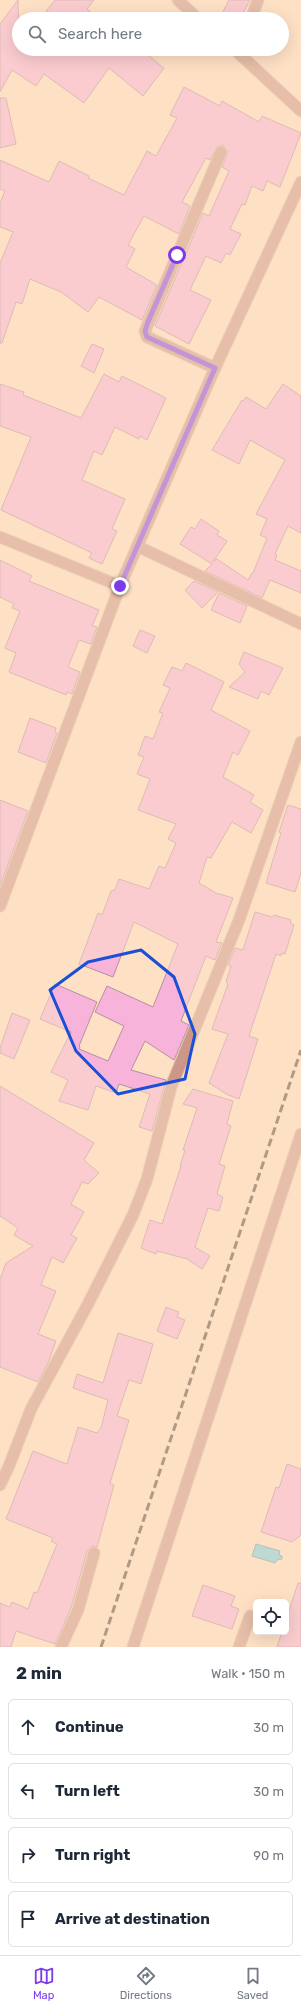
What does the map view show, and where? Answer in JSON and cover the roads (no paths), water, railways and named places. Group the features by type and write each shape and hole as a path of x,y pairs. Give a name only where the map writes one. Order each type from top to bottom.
{"street":[{"path":"178,0 191,12"},
{"path":"254,12 258,0"},
{"path":"244,56 301,111"},
{"path":"215,368 147,337 145,331 221,152"},
{"path":"0,906 120,586 215,368 301,182"},
{"path":"0,537 120,586"},
{"path":"137,546 301,624"},
{"path":"0,1485 31,1409 88,1304 133,1215 147,1179 171,1087 239,920 301,742"},
{"path":"133,1647 301,1134"},
{"path":"61,1647 78,1610 94,1553"},
{"path":"239,1647 250,1616"}],"water":[{"path":"256,1544 280,1551 279,1555 282,1556 282,1559 277,1560 275,1563 252,1556"}],"railway":[{"path":"101,1647 301,1050"}]}
